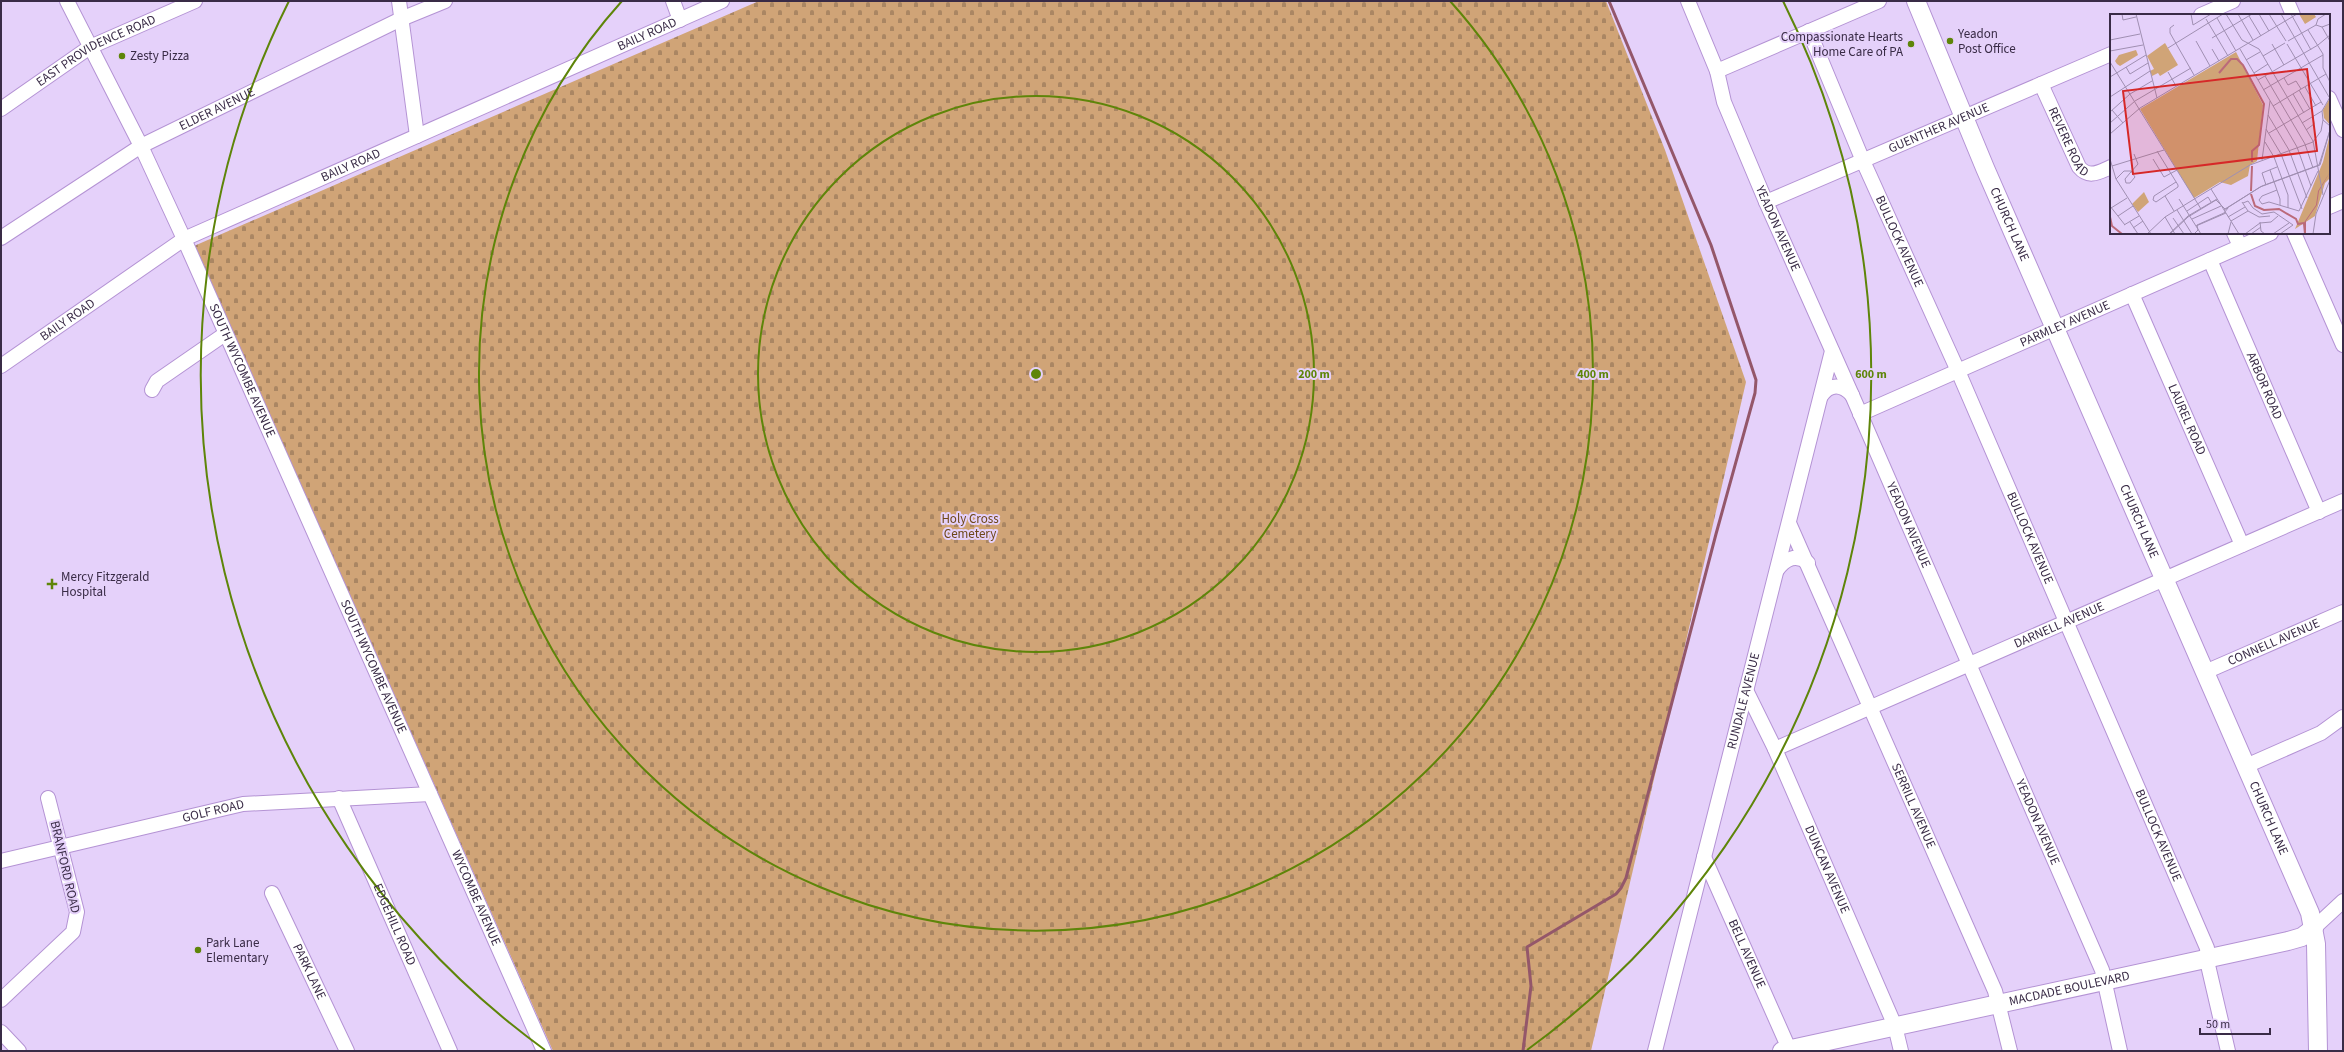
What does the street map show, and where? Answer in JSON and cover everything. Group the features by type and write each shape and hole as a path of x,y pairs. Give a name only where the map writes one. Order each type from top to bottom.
{"main road":[{"name":"CHURCH LANE","path":"1916,1 1963,117 2246,766 2314,928 2318,1051"},
{"name":"MACDADE BOULEVARD","path":"1787,1050 2208,956 2302,937 2314,928"}],"street":[{"name":"SOUTH WYCOMBE AVENUE","path":"67,1 141,146 184,239 224,334 408,745"},
{"name":"EAST PROVIDENCE ROAD","path":"1,108 90,47 195,1"},
{"path":"399,1 417,136"},
{"name":"ELDER AVENUE","path":"1,238 141,146 401,19 445,1"},
{"path":"673,1 680,20"},
{"name":"BAILY ROAD","path":"1,366 184,239 722,1"},
{"name":"YEADON AVENUE","path":"1688,1 1717,71 1724,102 1766,202 1852,395 1968,665 2102,970 2120,1051"},
{"path":"1717,71 1878,1"},
{"path":"2203,14 2233,1"},
{"path":"2287,1 2293,14"},
{"name":"BULLOCK AVENUE","path":"1809,31 1863,161 1958,371 2207,948 2228,1051"},
{"name":"GUENTHER AVENUE","path":"1766,202 2110,54"},
{"name":"REVERE ROAD","path":"2041,84 2079,166 2086,172 2093,174 2110,167"},
{"path":"2330,100 2343,130"},
{"path":"2330,207 2343,201"},
{"path":"2234,234 2240,246"},
{"name":"PARMLEY AVENUE","path":"1860,414 2269,234"},
{"path":"2294,234 2343,345"},
{"name":"ARBOR ROAD","path":"2210,260 2318,512"},
{"name":"LAUREL ROAD","path":"2132,294 2242,545"},
{"path":"152,390 157,382 224,334"},
{"name":"RUNDALE AVENUE","path":"1655,1051 1832,351"},
{"path":"1821,396 1832,386 1842,387 1852,395"},
{"name":"DARNELL AVENUE","path":"1774,749 2343,501"},
{"name":"SERRILL AVENUE","path":"1789,523 1872,707 1999,1003 2010,1051"},
{"path":"1777,570 1784,562 1792,558 1802,559 1808,563"},
{"name":"CONNELL AVENUE","path":"2205,672 2343,612"},
{"name":"DUNCAN AVENUE","path":"1746,690 1774,749 1895,1026 1901,1051"},
{"path":"2246,766 2321,733 2343,717"},
{"name":"WYCOMBE AVENUE","path":"408,745 544,1051"},
{"name":"GOLF ROAD","path":"1,861 227,807 339,798 430,794"},
{"name":"BRANFORD ROAD","path":"1,1000 73,932 77,912 62,846 48,798"},
{"name":"EDGEHILL ROAD","path":"339,798 450,1051"},
{"name":"BELL AVENUE","path":"1704,857 1787,1050"},
{"name":"PARK LANE","path":"272,893 347,1051"},
{"name":"MACDADE BOULEVARD","path":"2314,928 2343,900"},
{"path":"1,1032 19,1051"}],"green space":[{"name":"Holy Cross Cemetery","path":"759,1 1606,1 1665,150 1746,382 1591,1051 553,1051 194,246"}],"waterway":[{"path":"1523,1051 1531,986 1527,947 1616,894 1626,878 1716,534 1755,393 1756,380 1711,245 1609,1"}],"place":[{"name":"Yeadon Post Office","path":"1950,41"},
{"name":"Compassionate Hearts Home Care of PA","path":"1911,44"},
{"name":"Zesty Pizza","path":"122,56"},
{"name":"Mercy Fitzgerald Hospital","path":"52,584"},
{"name":"Park Lane Elementary","path":"198,950"}]}
